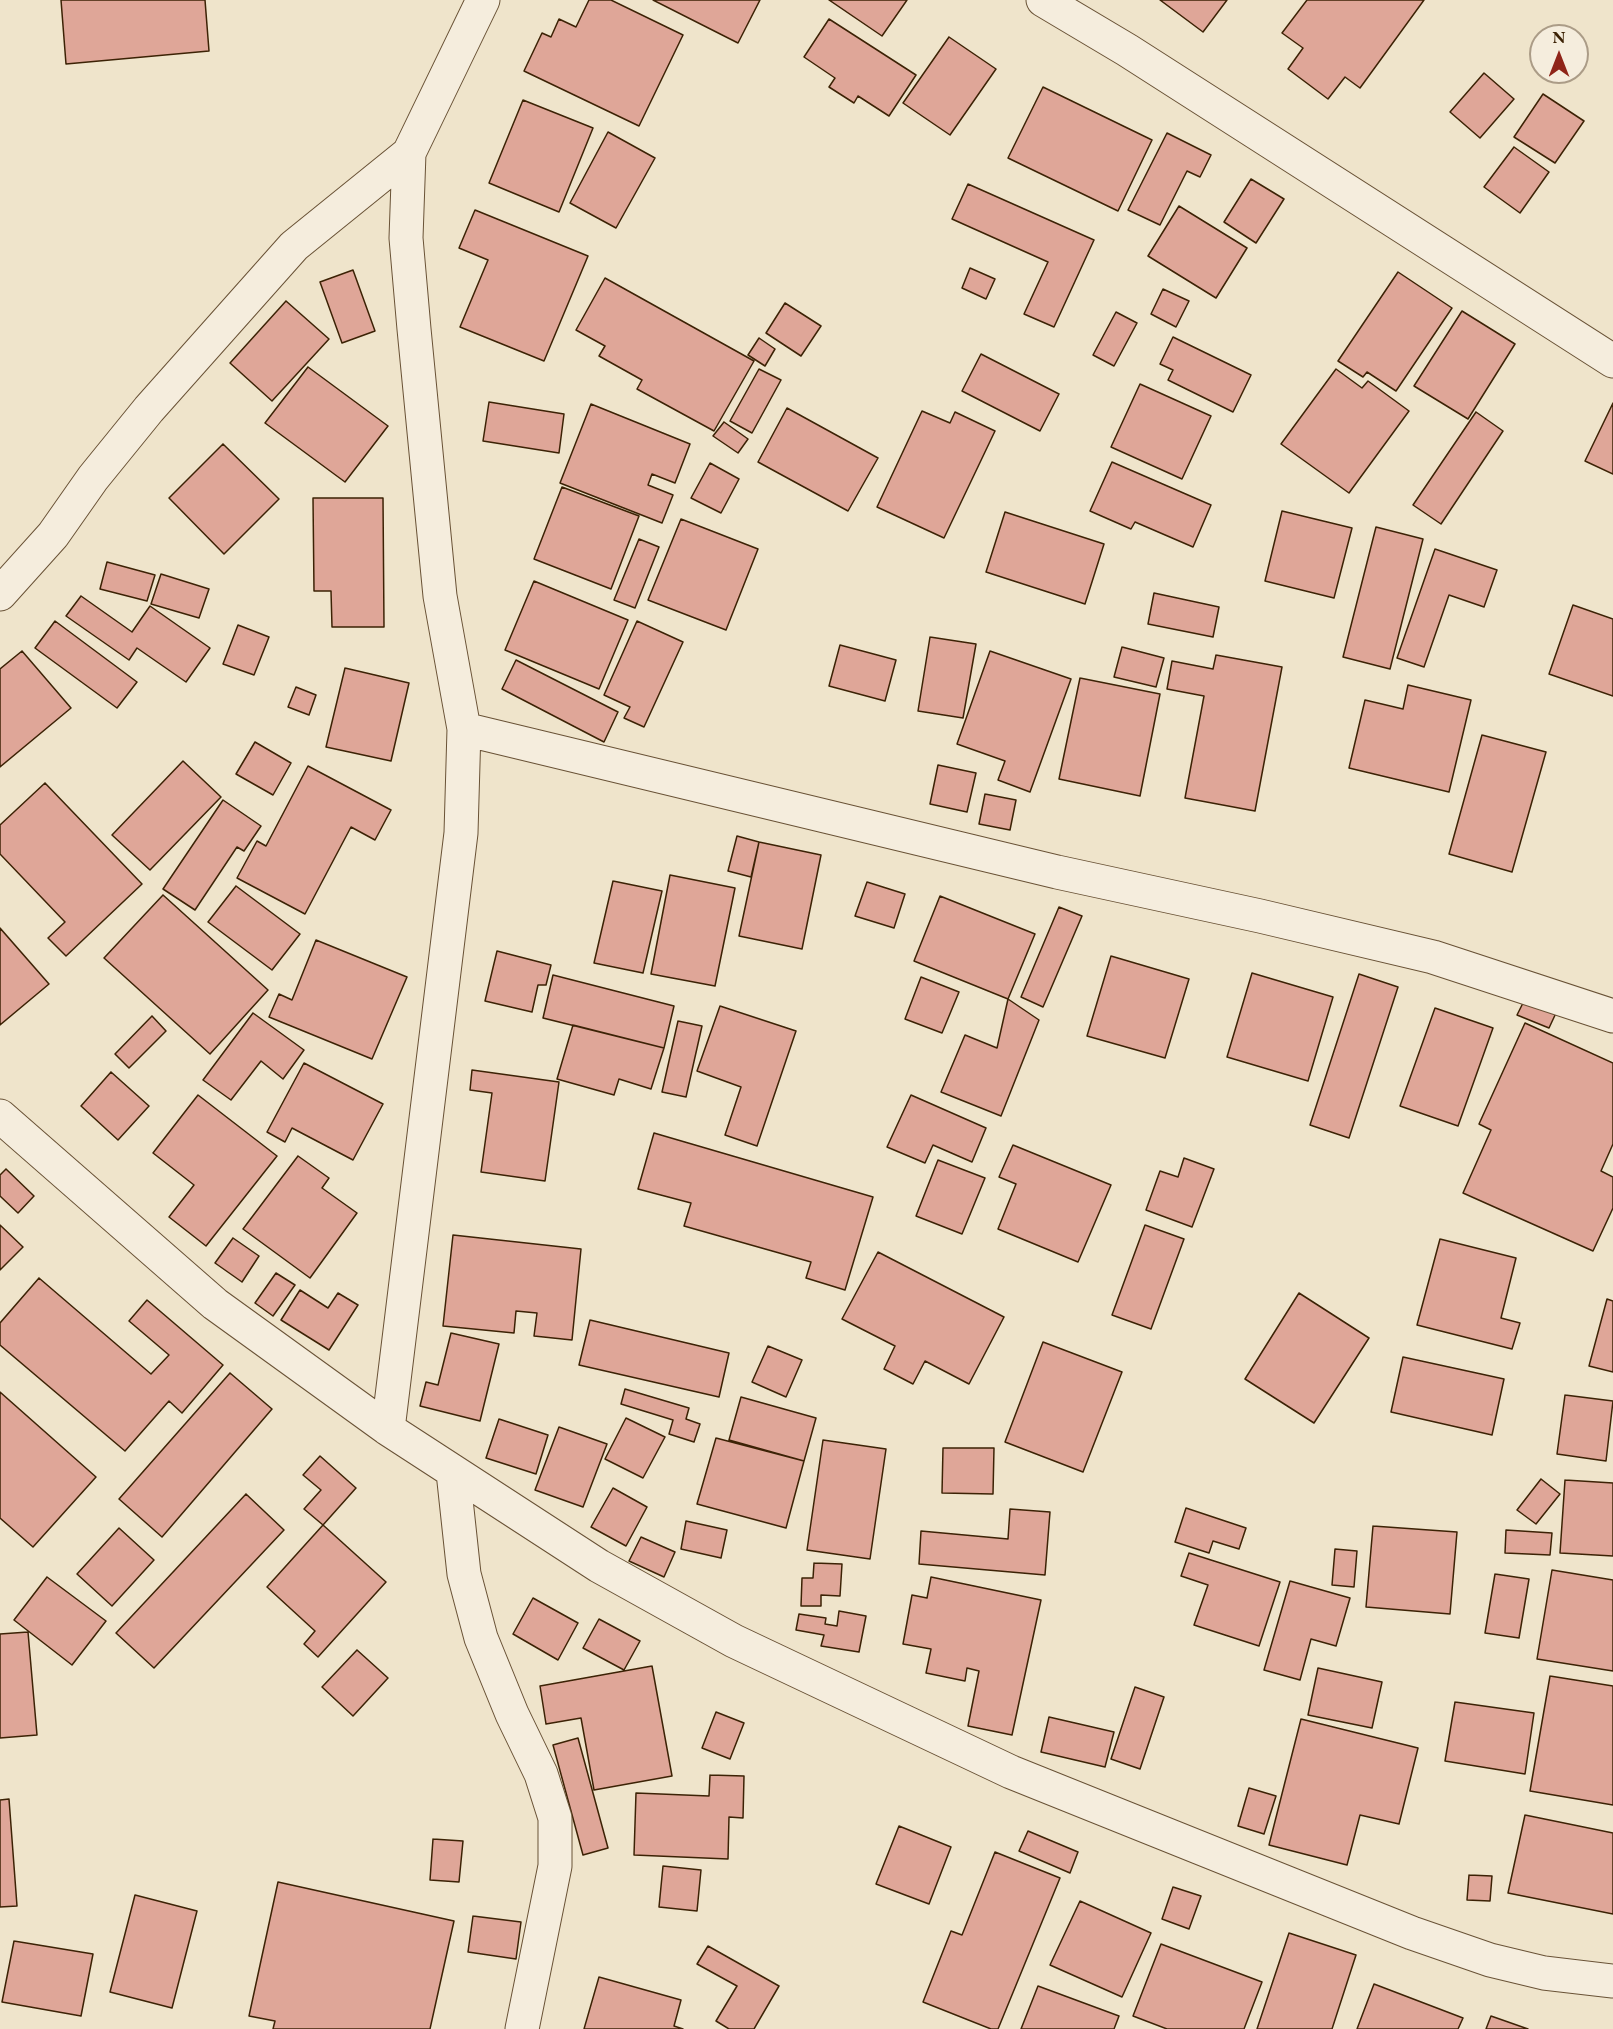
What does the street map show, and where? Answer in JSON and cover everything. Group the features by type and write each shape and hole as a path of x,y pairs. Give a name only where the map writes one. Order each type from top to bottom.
{"street":[{"path":"388,1430 461,833 464,729 440,596 414,329 406,238 409,153 483,0"},
{"path":"1043,0 1156,69 1613,361"},
{"path":"0,594 52,535 93,478 149,409 294,246 409,153"},
{"path":"464,729 1057,872 1260,915 1433,957 1613,1016"},
{"path":"0,1116 215,1304 388,1430 599,1566 734,1641 1011,1772 1412,1933 1490,1960 1544,1973 1613,1981"},
{"path":"453,1472 464,1574 481,1638 512,1714 541,1774 555,1818 555,1866 522,2029"}],"building":[{"path":"61,0 205,0 209,51 66,64"},
{"path":"589,0 611,0 683,35 639,126 524,71 542,33 551,37 559,19 576,27"},
{"path":"653,0 760,0 738,43"},
{"path":"829,0 907,0 882,36"},
{"path":"1160,0 1227,0 1203,32"},
{"path":"1307,0 1424,0 1360,88 1345,77 1328,99 1288,69 1303,48 1282,33"},
{"path":"829,19 916,75 889,116 858,96 854,103 829,87 835,78 804,57"},
{"path":"949,37 996,69 950,135 903,103"},
{"path":"1484,73 1514,99 1480,138 1450,112"},
{"path":"1043,87 1152,140 1118,211 1008,158"},
{"path":"1543,94 1584,121 1555,163 1514,137"},
{"path":"523,100 593,128 559,212 489,183"},
{"path":"608,132 655,158 616,228 570,203"},
{"path":"1167,133 1211,155 1200,177 1187,171 1160,225 1128,210"},
{"path":"1514,147 1549,172 1520,213 1484,187"},
{"path":"1251,179 1284,199 1256,243 1224,222"},
{"path":"968,184 1094,240 1054,327 1024,314 1048,262 952,219"},
{"path":"1179,206 1247,248 1216,298 1148,256"},
{"path":"475,210 588,256 544,361 460,327 488,260 459,248"},
{"path":"970,268 995,279 986,299 962,288"},
{"path":"353,270 375,331 342,343 320,282"},
{"path":"1398,272 1452,308 1396,391 1367,372 1363,377 1338,361"},
{"path":"605,278 754,361 714,431 637,389 642,380 599,356 605,346 576,330"},
{"path":"1163,289 1189,301 1176,327 1151,314"},
{"path":"286,301 329,339 272,401 230,363"},
{"path":"785,303 821,326 801,356 766,333"},
{"path":"1462,311 1515,344 1468,419 1414,386"},
{"path":"1116,312 1137,323 1114,366 1093,355"},
{"path":"1173,337 1251,375 1233,412 1168,380 1173,370 1160,364"},
{"path":"759,338 775,349 765,366 748,355"},
{"path":"981,354 1059,394 1040,431 962,391"},
{"path":"308,367 388,426 345,482 265,423"},
{"path":"759,369 781,380 752,433 730,421"},
{"path":"1336,369 1362,388 1368,381 1409,411 1349,493 1281,444"},
{"path":"1140,384 1211,416 1182,479 1111,447"},
{"path":"489,402 564,414 559,453 483,441"},
{"path":"1613,403 1613,474 1585,461"},
{"path":"591,404 690,444 675,483 652,474 648,485 673,495 662,523 560,483"},
{"path":"787,408 878,458 848,511 758,462"},
{"path":"922,411 950,423 955,412 995,431 944,538 877,507"},
{"path":"1476,412 1503,431 1441,524 1413,505"},
{"path":"724,422 748,439 738,453 713,436"},
{"path":"223,444 279,499 224,554 169,498"},
{"path":"1112,462 1211,505 1193,547 1135,522 1131,529 1090,511"},
{"path":"710,463 739,479 721,513 691,498"},
{"path":"562,487 639,516 611,589 534,559"},
{"path":"313,498 383,498 384,627 332,627 331,591 314,591"},
{"path":"1282,511 1352,528 1334,598 1265,581"},
{"path":"1005,512 1104,544 1085,604 986,572"},
{"path":"681,519 758,549 726,630 648,600"},
{"path":"1376,527 1423,539 1390,669 1343,657"},
{"path":"639,539 659,547 635,608 614,600"},
{"path":"1435,549 1497,570 1484,607 1449,595 1424,667 1397,658"},
{"path":"107,562 155,575 147,601 100,589"},
{"path":"161,574 209,589 199,618 151,604"},
{"path":"534,581 628,620 599,689 505,650"},
{"path":"1154,593 1219,607 1213,637 1148,624"},
{"path":"81,596 132,632 150,606 210,648 186,682 137,648 129,660 66,616"},
{"path":"1573,605 1613,619 1613,696 1549,674"},
{"path":"55,621 137,682 117,708 35,648"},
{"path":"637,621 683,642 644,727 624,718 630,707 604,695"},
{"path":"238,625 269,637 254,675 223,664"},
{"path":"930,637 976,644 963,718 918,711"},
{"path":"840,645 896,660 885,701 829,686"},
{"path":"1122,647 1164,658 1156,687 1114,677"},
{"path":"22,651 71,708 0,767 0,669"},
{"path":"990,651 1071,679 1030,792 998,780 1005,761 957,744"},
{"path":"1216,655 1282,667 1255,811 1185,798 1204,696 1167,689 1172,661 1213,669"},
{"path":"516,660 618,712 604,742 502,689"},
{"path":"345,668 409,683 391,761 326,747"},
{"path":"1080,678 1160,694 1140,796 1059,779"},
{"path":"1408,685 1471,700 1449,792 1349,768 1365,700 1403,709"},
{"path":"296,687 316,695 309,715 288,707"},
{"path":"1482,735 1546,752 1512,872 1449,854"},
{"path":"255,742 291,763 273,795 236,774"},
{"path":"183,761 221,797 150,870 112,835"},
{"path":"938,765 976,773 967,812 930,804"},
{"path":"308,766 391,810 375,840 351,827 305,914 237,878 257,841 266,846"},
{"path":"45,783 142,884 66,956 48,938 65,922 0,854 0,825"},
{"path":"985,794 1016,800 1010,830 979,824"},
{"path":"223,800 261,826 244,851 237,847 195,910 163,889"},
{"path":"737,836 759,842 751,877 728,871"},
{"path":"759,842 821,855 802,949 739,936"},
{"path":"670,875 735,888 715,986 651,974"},
{"path":"613,881 662,891 643,973 594,963"},
{"path":"867,882 905,894 894,928 855,916"},
{"path":"236,886 300,934 272,970 208,922"},
{"path":"163,895 268,990 210,1054 104,958"},
{"path":"940,896 1035,934 1008,999 914,961"},
{"path":"1059,907 1082,916 1043,1007 1021,997"},
{"path":"0,928 49,984 0,1025"},
{"path":"316,940 407,977 372,1059 269,1017 279,994 292,1000"},
{"path":"497,951 551,965 546,985 538,985 532,1012 485,1001"},
{"path":"1111,956 1189,979 1165,1058 1087,1036"},
{"path":"1252,973 1333,997 1308,1081 1227,1057"},
{"path":"1359,974 1398,987 1349,1138 1310,1125"},
{"path":"553,975 674,1006 664,1048 543,1018"},
{"path":"921,977 959,992 942,1033 905,1019"},
{"path":"1008,999 1039,1020 1001,1116 941,1092 965,1035 997,1048"},
{"path":"1525,999 1556,1013 1549,1028 1517,1015"},
{"path":"720,1006 796,1031 757,1146 725,1135 741,1087 697,1071"},
{"path":"1435,1008 1493,1028 1458,1126 1400,1106"},
{"path":"253,1013 304,1050 283,1079 261,1061 231,1100 203,1080"},
{"path":"152,1016 166,1031 129,1068 115,1054"},
{"path":"678,1021 702,1026 686,1097 662,1092"},
{"path":"1525,1023 1613,1063 1613,1144 1601,1171 1613,1177 1613,1208 1593,1251 1463,1193 1491,1130 1479,1124"},
{"path":"573,1025 664,1048 651,1089 619,1079 614,1095 557,1079"},
{"path":"304,1063 383,1104 353,1160 292,1128 285,1142 267,1132"},
{"path":"472,1070 559,1082 545,1181 481,1172 492,1093 470,1090"},
{"path":"111,1072 149,1106 118,1140 81,1106"},
{"path":"198,1095 277,1156 206,1246 169,1217 194,1185 153,1153"},
{"path":"911,1095 986,1128 972,1162 933,1145 925,1163 887,1147"},
{"path":"654,1133 873,1197 845,1290 806,1278 811,1262 684,1226 691,1203 638,1189"},
{"path":"1013,1145 1111,1185 1078,1262 998,1229 1016,1184 999,1177"},
{"path":"298,1156 329,1178 322,1188 357,1213 310,1278 243,1229"},
{"path":"1184,1158 1214,1169 1192,1227 1146,1210 1160,1171 1178,1177"},
{"path":"938,1160 985,1178 962,1234 916,1216"},
{"path":"6,1169 34,1196 18,1213 0,1196 0,1175"},
{"path":"0,1225 23,1247 0,1270"},
{"path":"1145,1225 1184,1239 1151,1329 1112,1315"},
{"path":"453,1235 581,1249 572,1340 534,1336 537,1313 516,1311 514,1333 443,1326"},
{"path":"233,1238 259,1256 242,1282 215,1263"},
{"path":"1440,1239 1516,1258 1501,1318 1520,1323 1512,1349 1417,1325"},
{"path":"878,1252 1004,1317 969,1384 925,1361 913,1384 884,1369 895,1346 842,1319"},
{"path":"276,1273 295,1285 273,1316 255,1303"},
{"path":"39,1278 151,1374 169,1355 129,1321 147,1300 223,1365 182,1413 169,1401 125,1451 0,1345 0,1323"},
{"path":"300,1290 328,1308 338,1293 358,1305 329,1350 281,1320"},
{"path":"1299,1293 1369,1338 1314,1423 1245,1379"},
{"path":"1607,1299 1613,1301 1613,1372 1589,1366"},
{"path":"590,1320 729,1353 719,1397 579,1365"},
{"path":"451,1333 499,1344 480,1421 420,1406 426,1382 438,1385"},
{"path":"1043,1342 1122,1372 1083,1472 1005,1442"},
{"path":"768,1346 802,1360 786,1397 752,1382"},
{"path":"1403,1357 1504,1379 1492,1435 1391,1412"},
{"path":"230,1373 272,1409 162,1537 119,1499"},
{"path":"625,1389 689,1408 686,1419 700,1424 694,1442 669,1434 673,1420 621,1404"},
{"path":"0,1392 96,1477 33,1547 0,1518"},
{"path":"1565,1395 1613,1401 1606,1461 1557,1454"},
{"path":"741,1397 816,1418 804,1461 729,1440"},
{"path":"626,1418 665,1437 643,1478 605,1459"},
{"path":"499,1419 548,1435 536,1474 486,1458"},
{"path":"559,1427 607,1444 583,1507 535,1490"},
{"path":"716,1438 804,1461 786,1528 697,1504"},
{"path":"823,1440 886,1449 870,1559 807,1550"},
{"path":"943,1448 994,1448 993,1494 942,1493"},
{"path":"320,1456 356,1488 323,1525 304,1509 321,1490 303,1475"},
{"path":"1541,1479 1560,1494 1536,1524 1517,1510"},
{"path":"1565,1480 1613,1483 1613,1556 1560,1553"},
{"path":"613,1488 647,1507 626,1546 591,1527"},
{"path":"246,1494 284,1530 154,1668 116,1633"},
{"path":"1186,1508 1246,1528 1239,1549 1213,1541 1209,1553 1175,1542"},
{"path":"1010,1509 1050,1512 1045,1575 919,1564 921,1531 1008,1539"},
{"path":"686,1521 727,1530 721,1558 681,1549"},
{"path":"323,1525 386,1582 318,1657 304,1644 315,1631 267,1587"},
{"path":"1373,1526 1457,1532 1450,1614 1366,1607"},
{"path":"119,1528 154,1560 112,1606 77,1574"},
{"path":"1506,1530 1552,1533 1550,1555 1505,1553"},
{"path":"641,1537 675,1552 664,1577 629,1561"},
{"path":"1335,1549 1357,1551 1354,1587 1332,1585"},
{"path":"1189,1553 1280,1582 1259,1646 1194,1625 1208,1585 1181,1576"},
{"path":"814,1563 842,1564 840,1596 821,1595 821,1606 801,1606 802,1578 813,1578"},
{"path":"1552,1570 1613,1580 1613,1671 1537,1659"},
{"path":"1495,1574 1529,1579 1519,1638 1485,1633"},
{"path":"47,1577 106,1621 72,1665 14,1620"},
{"path":"931,1577 1041,1600 1012,1735 968,1726 979,1671 967,1668 965,1681 926,1673 931,1649 903,1644 912,1595 927,1598"},
{"path":"1290,1581 1350,1598 1336,1646 1311,1639 1300,1680 1264,1670"},
{"path":"533,1598 578,1623 558,1660 513,1634"},
{"path":"839,1611 866,1616 859,1652 821,1646 824,1635 796,1630 799,1614 826,1618 825,1624 837,1626"},
{"path":"599,1619 640,1641 624,1670 583,1648"},
{"path":"28,1632 37,1735 0,1738 0,1634"},
{"path":"357,1650 388,1678 353,1716 322,1687"},
{"path":"652,1666 672,1776 594,1790 581,1718 546,1724 540,1686"},
{"path":"1318,1668 1382,1682 1372,1728 1308,1715"},
{"path":"1550,1676 1613,1686 1613,1805 1530,1791"},
{"path":"1135,1687 1164,1697 1140,1769 1111,1759"},
{"path":"1455,1702 1534,1713 1525,1774 1445,1761"},
{"path":"716,1712 744,1723 730,1759 702,1748"},
{"path":"1049,1717 1114,1732 1105,1767 1041,1752"},
{"path":"1301,1719 1418,1748 1399,1824 1360,1815 1347,1865 1269,1845"},
{"path":"578,1738 608,1848 583,1855 553,1745"},
{"path":"710,1775 744,1776 743,1818 729,1817 728,1859 634,1855 636,1793 709,1796"},
{"path":"1249,1788 1276,1796 1264,1834 1238,1826"},
{"path":"9,1799 17,1906 0,1907 0,1800"},
{"path":"1525,1815 1613,1833 1613,1914 1508,1893"},
{"path":"899,1826 951,1847 929,1904 876,1884"},
{"path":"1028,1831 1078,1852 1070,1873 1019,1851"},
{"path":"433,1839 463,1841 459,1882 430,1880"},
{"path":"995,1852 1060,1878 998,2029 991,2029 923,2002 951,1931 962,1935"},
{"path":"663,1866 701,1870 697,1911 659,1907"},
{"path":"1469,1875 1492,1876 1490,1901 1467,1900"},
{"path":"278,1882 454,1921 430,2029 273,2029 275,2021 249,2016"},
{"path":"1173,1887 1201,1896 1189,1929 1162,1919"},
{"path":"135,1895 197,1911 172,2008 110,1992"},
{"path":"1080,1901 1151,1933 1122,1997 1050,1965"},
{"path":"473,1916 521,1922 516,1959 468,1952"},
{"path":"1289,1933 1356,1955 1332,2029 1257,2029"},
{"path":"14,1941 93,1954 81,2016 2,2002"},
{"path":"1161,1944 1262,1982 1244,2029 1167,2029 1133,2016"},
{"path":"708,1946 779,1986 754,2029 729,2029 716,2021 737,1986 697,1964"},
{"path":"599,1977 681,2000 674,2026 683,2029 584,2029"},
{"path":"1374,1984 1463,2018 1458,2029 1357,2029"},
{"path":"1038,1986 1119,2016 1114,2029 1021,2029"},
{"path":"1491,2016 1528,2029 1486,2029"}]}
